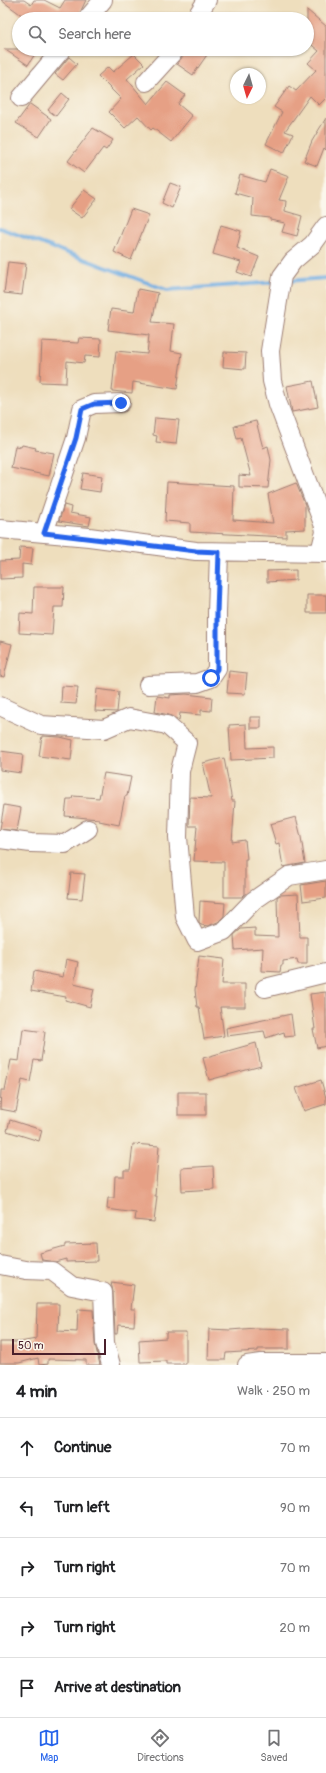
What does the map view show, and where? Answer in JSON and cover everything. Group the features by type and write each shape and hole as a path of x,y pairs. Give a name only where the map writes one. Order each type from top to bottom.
{"street":[{"path":"93,12 103,0"},
{"path":"199,12 207,0"},
{"path":"21,98 56,56"},
{"path":"146,82 170,56"},
{"path":"324,553 320,552 325,532 324,526 278,404 272,381 270,350 282,276 294,261 313,244 326,226"},
{"path":"44,533 76,438 82,409 94,404 121,403"},
{"path":"0,529 196,551 324,553"},
{"path":"148,685 197,683 211,678 217,669 219,552"},
{"path":"0,706 42,725 104,729 129,718 167,725 187,743 180,772 178,837 185,917 197,941 224,931 253,901 289,876 326,870"},
{"path":"0,839 31,843 65,844 88,830"},
{"path":"266,988 326,973"},
{"path":"0,1265 26,1270 52,1271 72,1286 103,1292 105,1343 111,1365"},
{"path":"247,1365 261,1363 326,1363"}],"building":[{"path":"1,0 24,0 31,5 34,0 44,0 60,8 65,0 86,0 80,12 17,12"},
{"path":"314,16 326,26 326,98 319,105 310,96 285,131 293,134 284,153 266,144 282,112 274,107 289,86 296,91 316,70 308,63 319,51 314,47"},
{"path":"4,49 12,49 12,54"},
{"path":"14,56 34,56 28,65"},
{"path":"132,56 136,56 144,64 127,79 148,104 167,82 185,95 178,104 192,116 171,142 153,128 151,130 138,116 125,128 109,112 121,99 98,76 108,67 113,72"},
{"path":"183,56 206,56 193,75 177,64"},
{"path":"69,57 77,64 63,80 55,74"},
{"path":"62,93 69,99 56,116 48,110"},
{"path":"30,104 51,119 39,137 16,123"},
{"path":"326,118 326,150 324,148 317,166 304,161 312,141"},
{"path":"93,128 113,140 106,150 103,148 84,173 68,161"},
{"path":"270,169 289,176 279,200 286,201 285,211 302,216 297,236 282,232 285,223 270,220 270,218 252,216 253,198 235,193 240,175 265,182"},
{"path":"170,183 181,187 172,208 162,203"},
{"path":"84,190 97,199 82,218 69,209"},
{"path":"131,209 149,215 131,260 114,252"},
{"path":"221,225 241,231 237,248 259,257 251,277 237,272 241,262 213,254"},
{"path":"8,262 26,264 22,295 4,293"},
{"path":"138,289 158,293 152,322 174,324 171,351 182,353 177,389 133,382 132,393 112,391 116,351 147,354 149,335 108,330 111,309 134,312"},
{"path":"79,338 101,339 100,357 85,356 84,363 67,361 66,383 40,382 42,341 78,343"},
{"path":"224,352 246,353 245,369 223,367"},
{"path":"313,381 318,407 292,412 287,386"},
{"path":"155,418 179,420 176,444 156,442 157,436 153,435"},
{"path":"256,421 263,448 268,446 271,460 268,488 239,487 239,475 251,476 241,438 237,439 234,426"},
{"path":"22,445 36,448 35,450 54,453 49,476 11,468 15,446 21,447"},
{"path":"83,473 102,476 100,492 80,489"},
{"path":"167,482 234,486 233,520 273,523 268,494 296,483 305,505 305,529 286,530 286,537 190,532 190,523 165,521"},
{"path":"64,505 71,507 70,513 91,517 89,526 59,521"},
{"path":"20,547 33,548 31,565 22,564 22,578 0,579 0,561 19,560"},
{"path":"296,570 296,580 267,582 267,571"},
{"path":"34,587 64,587 63,607 54,607 52,635 19,633 20,613 33,614"},
{"path":"307,595 326,595 326,613 307,613"},
{"path":"0,641 12,644 4,677 0,676"},
{"path":"229,671 247,673 245,694 227,693"},
{"path":"62,686 78,687 76,704 61,703"},
{"path":"97,689 119,692 117,712 95,711"},
{"path":"186,694 212,697 211,711 201,710 201,715 180,713 179,720 169,715 155,712 157,696 170,698 170,695"},
{"path":"250,717 261,717 261,728 250,728"},
{"path":"246,724 247,748 273,747 273,758 231,760 229,725"},
{"path":"42,736 60,737 73,740 71,760 39,756"},
{"path":"0,751 23,754 21,773 0,770"},
{"path":"224,758 232,801 235,801 232,842 245,840 247,859 245,859 245,894 242,897 224,897 224,862 194,861 197,826 189,826 190,797 211,798 203,763"},
{"path":"104,773 131,777 127,796 125,796 119,825 99,821 99,819 65,816 67,799 72,799 73,796 99,798"},
{"path":"4,805 21,808 17,831 0,829"},
{"path":"296,817 305,863 283,867 279,843 276,844 270,824"},
{"path":"71,873 85,874 82,899 68,898"},
{"path":"326,881 326,898 303,901 301,885"},
{"path":"298,894 300,937 307,937 307,964 298,964 297,959 283,961 280,972 262,971 263,948 235,950 234,935 241,929 255,928 255,936 278,937 277,897 280,895"},
{"path":"200,901 225,903 224,916 218,922 208,926 201,925 199,922"},
{"path":"199,956 224,959 222,984 245,984 245,1007 220,1007 224,1036 204,1039 195,990"},
{"path":"66,959 78,962 74,984 94,989 90,1007 65,1000 66,997 31,991 34,971 63,977"},
{"path":"326,992 326,1046 317,1048 313,1029 315,1029 310,994"},
{"path":"291,1014 294,1036 285,1037 284,1032 266,1038 264,1031 227,1036 226,1028"},
{"path":"23,1029 45,1032 41,1061 34,1060 30,1082 22,1080 16,1112 0,1109 1,1090 5,1090 11,1060 19,1061"},
{"path":"256,1043 261,1066 209,1080 203,1058"},
{"path":"321,1080 326,1098 326,1104 304,1111 296,1088"},
{"path":"178,1092 206,1092 206,1115 178,1115"},
{"path":"10,1120 42,1130 39,1141 7,1131"},
{"path":"133,1144 159,1146 155,1196 157,1196 154,1222 135,1220 136,1213 107,1209 108,1198 114,1198 115,1176 124,1176 124,1170 130,1170"},
{"path":"213,1166 214,1189 182,1191 181,1168"},
{"path":"96,1243 97,1261 66,1262 66,1259 55,1262 42,1260 40,1253 65,1246 65,1244"},
{"path":"111,1282 134,1285 131,1309 135,1309 134,1326 118,1325 117,1334 115,1334 113,1292"},
{"path":"37,1304 59,1304 58,1331 77,1332 78,1309 93,1310 95,1344 100,1365 86,1365 86,1360 48,1359 48,1364 39,1365 38,1358 19,1363 0,1363 0,1342 20,1342 36,1339"},
{"path":"256,1328 289,1329 289,1349 258,1349 258,1351 226,1353 225,1360 208,1360 209,1329 230,1330"},
{"path":"166,1332 186,1332 186,1364 166,1364 166,1361 140,1362 139,1340 166,1338"}],"waterway":[{"path":"0,228 167,290 276,282"},
{"path":"287,281 326,278"}],"route":[{"path":"121,403 94,404 86,406 82,409 76,438 44,533 89,537 196,551 219,552 217,669 211,678"}]}
